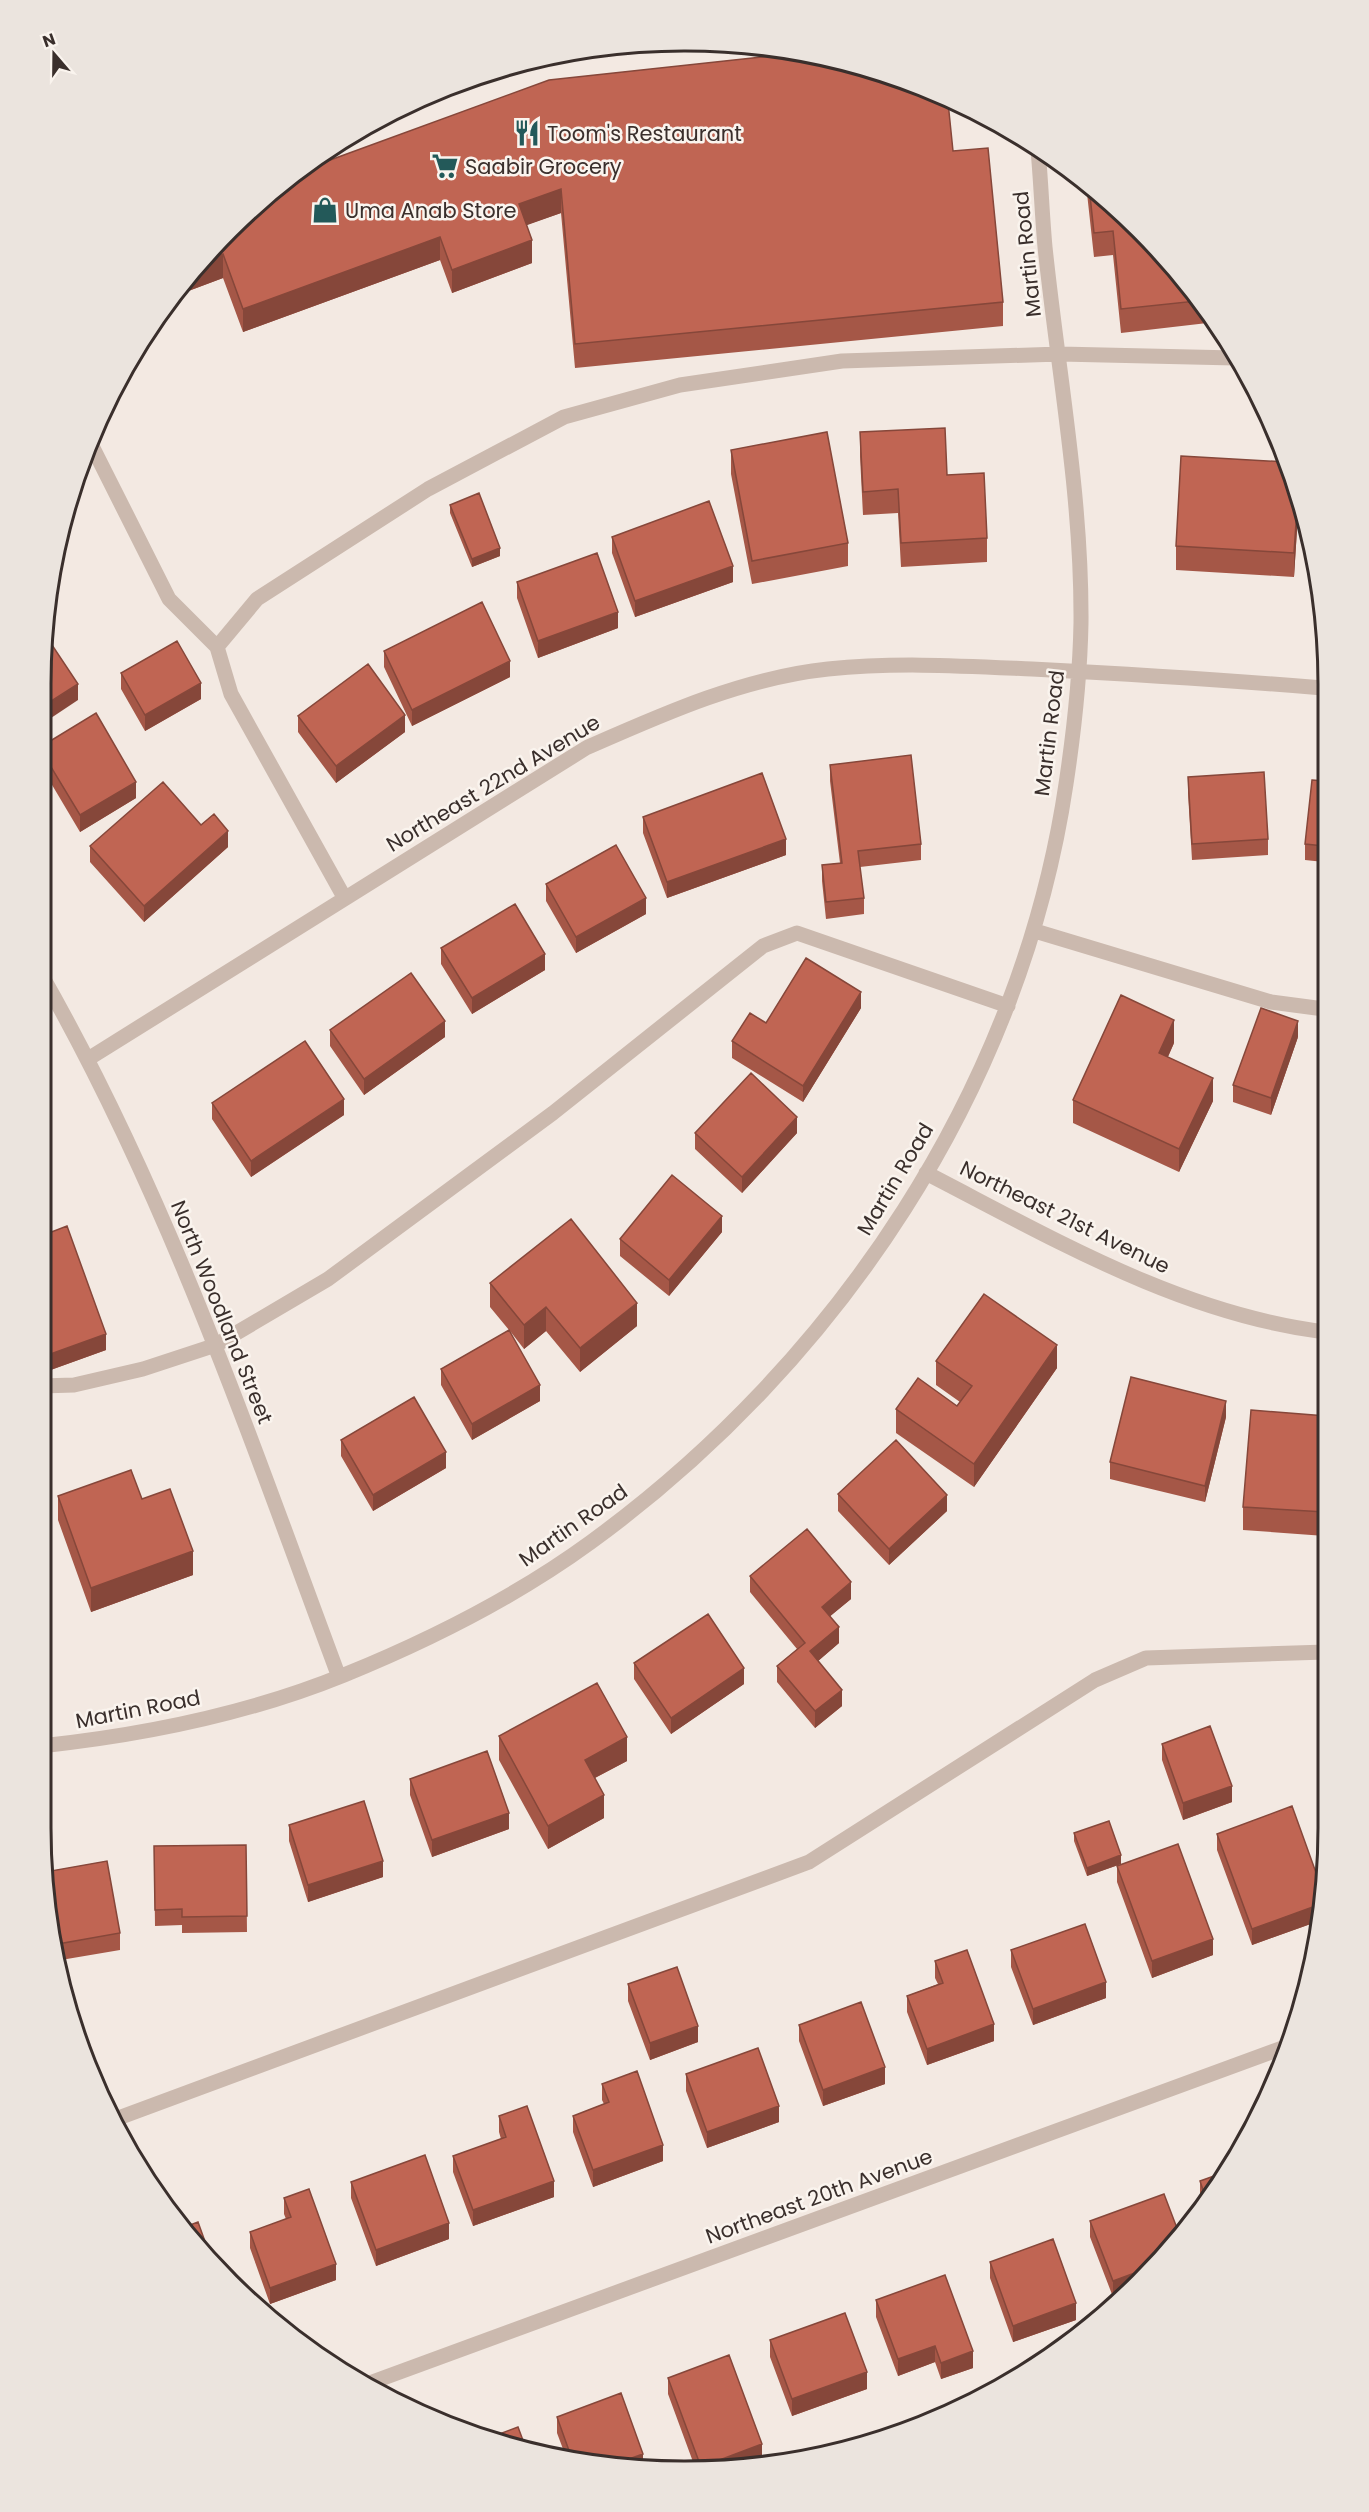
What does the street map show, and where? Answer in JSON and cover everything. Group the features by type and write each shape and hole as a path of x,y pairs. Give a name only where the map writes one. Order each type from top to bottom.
{"street":[{"name":"Martin Road","path":"51,1745 105,1740 183,1725 339,1677 398,1652 501,1599 587,1545 661,1488 735,1421 808,1342 888,1235 974,1087 1008,1006 1035,930 1066,788 1081,624 1075,485 1045,246 1039,160"},
{"path":"218,647 257,599 428,489 564,417 680,385 842,361 1060,354 1227,358"},
{"path":"95,452 169,598 218,647 231,694 344,897"},
{"name":"Northeast 22nd Avenue","path":"88,1059 344,897 586,748 659,716 748,685 827,669 928,665 1078,671 1318,688"},
{"path":"1035,930 1271,1002 1318,1008"},
{"path":"51,1386 74,1385 143,1370 216,1346 328,1279 553,1113 763,946 797,933 1008,1006"},
{"name":"North Woodland Street","path":"51,991 88,1059 134,1153 216,1346 339,1677"},
{"name":"Northeast 21st Avenue","path":"926,1173 1110,1268 1223,1312 1318,1331"},
{"path":"121,2117 809,1862 1095,1680 1146,1658 1318,1652"},
{"name":"Northeast 20th Avenue","path":"376,2381 1277,2050"}],"building":[{"path":"769,56 848,73 888,85 949,109 953,151 988,148 1003,302 575,344 561,189 519,204 532,240 452,270 440,237 243,309 223,254 219,255 267,208 299,182 330,160 549,80"},
{"path":"1090,199 1161,267 1189,302 1121,309 1113,231 1094,233"},
{"path":"945,428 947,475 984,473 987,538 901,543 898,489 863,492 860,432"},
{"path":"827,432 848,543 752,561 731,450"},
{"path":"1181,456 1277,461 1296,521 1294,553 1176,546"},
{"path":"479,493 500,548 472,559 450,505"},
{"path":"709,501 733,566 635,601 612,537"},
{"path":"597,553 618,612 538,641 517,582"},
{"path":"482,602 510,661 412,710 384,651"},
{"path":"177,641 201,683 145,715 121,673"},
{"path":"52,645 78,684 51,701"},
{"path":"368,664 405,715 336,766 298,716"},
{"path":"96,713 136,782 80,815 51,767 51,740"},
{"path":"911,755 921,844 858,851 864,898 826,902 822,865 842,863 830,765"},
{"path":"1264,772 1268,839 1192,844 1188,777"},
{"path":"762,773 786,839 667,882 643,817"},
{"path":"1312,780 1318,780 1318,845 1305,844"},
{"path":"163,782 201,825 214,814 228,831 144,906 90,846"},
{"path":"616,845 646,898 576,937 546,884"},
{"path":"515,904 545,954 472,998 441,948"},
{"path":"806,958 861,992 803,1086 732,1041 750,1013 766,1023"},
{"path":"411,973 445,1021 364,1079 330,1030"},
{"path":"1121,995 1174,1020 1159,1053 1213,1078 1179,1149 1073,1100"},
{"path":"1261,1008 1298,1021 1271,1098 1233,1085"},
{"path":"305,1041 344,1099 251,1161 212,1103"},
{"path":"751,1073 797,1117 742,1177 695,1133"},
{"path":"672,1175 722,1216 669,1280 620,1239"},
{"path":"571,1219 637,1303 580,1348 546,1307 524,1325 490,1283"},
{"path":"67,1226 106,1334 51,1354 51,1232"},
{"path":"984,1294 1057,1345 974,1464 896,1409 918,1378 957,1406 972,1386 936,1361"},
{"path":"509,1330 540,1385 472,1424 441,1369"},
{"path":"1131,1377 1226,1401 1205,1486 1110,1462"},
{"path":"414,1397 446,1452 373,1495 341,1440"},
{"path":"1251,1410 1318,1415 1318,1512 1243,1507"},
{"path":"896,1440 947,1495 889,1549 838,1494"},
{"path":"131,1470 142,1499 170,1489 193,1551 91,1588 58,1496"},
{"path":"807,1529 851,1582 822,1607 839,1627 810,1651 842,1690 815,1711 777,1666 805,1643 750,1576"},
{"path":"708,1614 744,1668 671,1718 634,1663"},
{"path":"597,1683 627,1737 585,1760 604,1795 548,1826 499,1736"},
{"path":"1210,1726 1232,1786 1183,1803 1162,1744"},
{"path":"487,1751 509,1813 432,1840 410,1779"},
{"path":"364,1801 383,1861 308,1885 289,1825"},
{"path":"1292,1806 1317,1874 1313,1907 1252,1929 1217,1834"},
{"path":"1109,1821 1121,1855 1087,1868 1074,1833"},
{"path":"1178,1844 1213,1939 1152,1961 1117,1866"},
{"path":"246,1845 247,1916 182,1917 182,1909 155,1910 154,1846"},
{"path":"107,1861 120,1933 62,1943 52,1871"},
{"path":"1085,1924 1106,1982 1033,2009 1011,1950"},
{"path":"967,1950 994,2024 927,2049 907,1996 943,1983 935,1961"},
{"path":"677,1967 698,2026 650,2043 628,1984"},
{"path":"861,2002 885,2067 823,2090 799,2025"},
{"path":"758,2048 779,2106 707,2132 686,2074"},
{"path":"637,2071 663,2145 593,2170 573,2116 609,2102 602,2084"},
{"path":"527,2106 554,2181 473,2210 453,2156 506,2137 499,2116"},
{"path":"425,2155 449,2223 376,2250 351,2182"},
{"path":"1213,2177 1203,2190 1200,2181"},
{"path":"309,2189 336,2264 270,2288 250,2232 291,2217 284,2198"},
{"path":"1164,2194 1176,2226 1134,2273 1113,2281 1090,2221"},
{"path":"198,2222 205,2241 191,2224"},
{"path":"1053,2239 1076,2303 1013,2326 990,2262"},
{"path":"945,2275 973,2351 941,2363 935,2346 898,2359 876,2300"},
{"path":"845,2313 867,2372 792,2399 770,2340"},
{"path":"729,2355 762,2444 719,2460 699,2461 668,2378"},
{"path":"621,2393 643,2454 630,2459 569,2450 557,2417"},
{"path":"518,2427 523,2439 521,2439 502,2433"}],"place":[{"name":"Toom's Restaurant","path":"527,133"},
{"name":"Saabir Grocery","path":"445,166"},
{"name":"Uma Anab Store","path":"325,210"}]}
